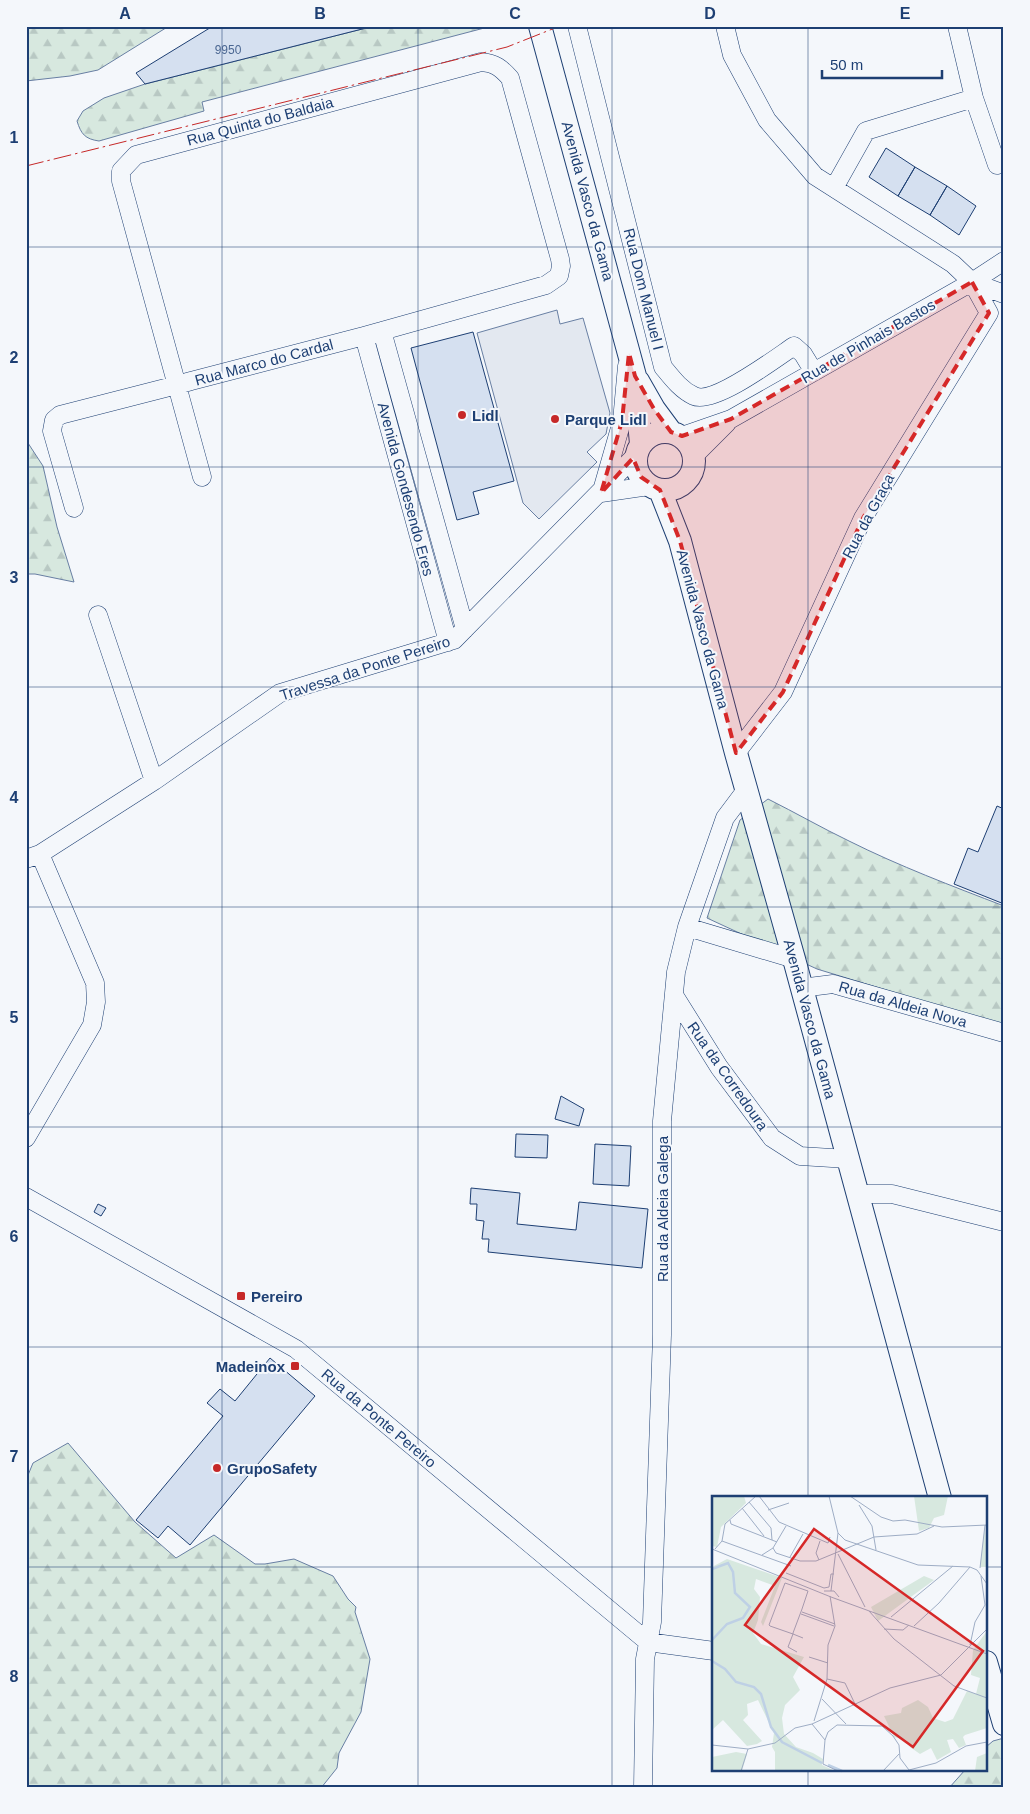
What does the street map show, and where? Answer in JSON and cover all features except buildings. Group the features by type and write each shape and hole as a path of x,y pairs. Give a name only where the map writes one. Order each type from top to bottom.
{"main road":[{"name":"Avenida Vasco da Gama","path":"540,26 635,376 638,450 636,466 641,477 654,488 680,541 746,790 794,959 939,1496"},
{"name":"Avenida Vasco da Gama","path":"635,376 654,410 676,434 690,444 695,455"},
{"path":"638,450 649,436 660,432 676,434"},
{"path":"654,488 672,490 682,485 690,477 695,466 695,455"},
{"name":"Avenida Vasco da Gama","path":"680,541 682,485"},
{"path":"988,1668 998,1697 1004,1724"}],"street":[{"name":"Rua Dom Manuel I","path":"577,26 664,367 678,385 695,397 710,396 726,391 794,346 803,354 814,372"},
{"path":"725,26 732,55 767,120 815,176 953,264 972,282 1004,294"},
{"path":"958,26 974,98 997,165 1004,163"},
{"name":"Rua Quinta do Baldaia","path":"202,477 121,181 121,171 136,155 481,62 492,63 502,69 510,78 560,259 559,276"},
{"path":"834,188 866,131 974,98"},
{"name":"Rua de Pinhais Bastos","path":"676,434 731,419 972,282 1004,261"},
{"name":"Rua Marco do Cardal","path":"74,508 52,431 54,420 60,415 382,331 546,285 559,276"},
{"name":"Rua da Graça","path":"736,753 783,692 863,518 989,314 972,282"},
{"name":"Avenida Gondesendo Eres","path":"382,331 465,629"},
{"name":"Avenida Gondesendo Eres","path":"364,336 448,642"},
{"path":"629,353 622,421 601,492 654,488"},
{"name":"Rua de Pinhais Bastos","path":"695,455 731,419"},
{"name":"Travessa da Ponte Pereiro","path":"33,857 154,782 280,693 454,640 601,492 638,450"},
{"path":"98,615 154,782"},
{"name":"Rua da Aldeia Galega","path":"643,1788 645,1659 652,1622 662,1335 662,1121 676,972 687,927 725,818 746,790"},
{"path":"26,1138 92,1025 96,1002 95,983 33,857"},
{"path":"687,927 794,959"},
{"name":"Rua da Aldeia Nova","path":"801,988 833,984 1004,1033"},
{"name":"Rua da Corredoura","path":"674,995 719,1066 772,1138 800,1156 848,1159"},
{"path":"858,1194 892,1194 1004,1222"},
{"name":"Rua da Ponte Pereiro","path":"26,1197 296,1348 648,1642"},
{"path":"648,1642 712,1651"}],"highlighted area":[{"path":"972,282 989,313 863,518 783,692 736,753 680,541 660,490 641,477 633,458 601,493 622,421 629,353 635,376 654,409 671,432 682,436 731,419"}],"green space":[{"path":"26,26 169,26 98,70 70,76 26,81"},
{"path":"374,26 492,26 202,102 204,111 99,141 84,135 77,121 83,111 104,98 145,84"},
{"path":"26,440 43,466 57,527 74,582 26,574"},
{"path":"768,799 887,859 1004,906 1004,1026 817,969 707,918 740,820"},
{"path":"68,1443 135,1522 176,1558 214,1535 255,1564 294,1559 333,1576 348,1599 356,1607 355,1612 370,1659 361,1712 339,1753 337,1768 321,1788 26,1788 26,1480 33,1463"},
{"path":"1004,1738 1004,1788 949,1788 963,1772 988,1772 988,1745 993,1741"}],"shaded area":[{"name":"Parque Lidl","path":"557,310 560,324 583,318 610,413 606,434 587,452 597,462 539,519 523,503 477,333"}],"power":[{"path":"26,166 507,47 560,26"}],"place":[{"name":"Lidl","path":"462,415"},
{"name":"Parque Lidl","path":"555,419"},
{"name":"Pereiro","path":"241,1296"},
{"name":"Madeinox","path":"295,1366"},
{"name":"GrupoSafety","path":"217,1468"}]}
